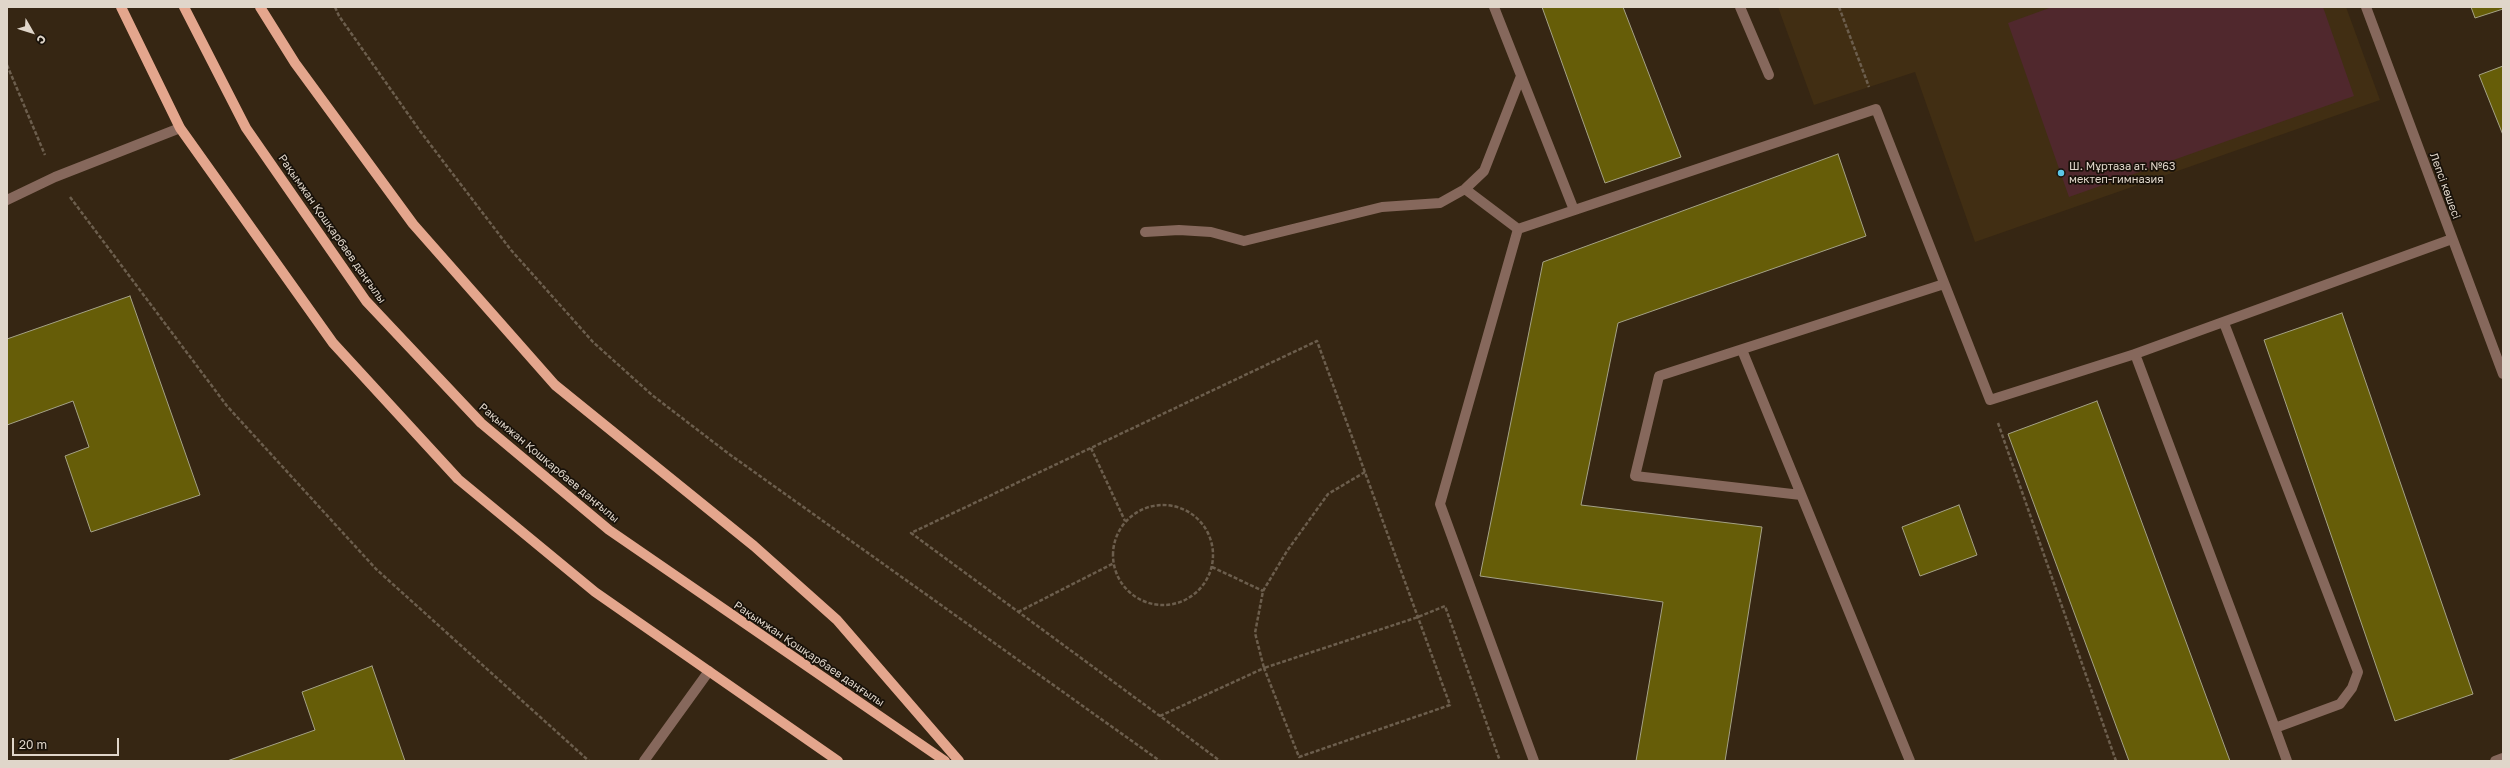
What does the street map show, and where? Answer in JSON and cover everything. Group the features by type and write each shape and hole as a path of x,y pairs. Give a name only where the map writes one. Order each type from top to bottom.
{"main road":[{"path":"120,7 180,128 332,343 458,479 596,592 838,761"},
{"name":"Рақымжан Қошқарбаев даңғылы","path":"184,7 246,128 366,301 481,423 609,530 945,761"},
{"path":"260,7 295,63 413,224 555,385 754,546 837,620 959,761"}],"street":[{"path":"1494,7 1574,210"},
{"path":"1740,7 1769,75"},
{"name":"Лепсі көшесі","path":"2366,7 2452,239 2502,368"},
{"path":"1145,232 1179,230 1211,232 1244,241 1382,207 1440,203 1466,189 1484,171 1521,76"},
{"path":"1518,229 1876,109 1990,400 2135,354 2224,323 2452,239"},
{"path":"7,200 55,176 180,128"},
{"path":"1466,189 1518,229"},
{"path":"1518,229 1440,504 1534,761"},
{"path":"1801,495 1635,476 1659,376 1944,284"},
{"path":"2224,323 2358,672 2352,688 2340,704 2275,728"},
{"path":"1742,350 1910,761"},
{"path":"2135,354 2287,761"},
{"path":"644,761 709,671"},
{"path":"2494,761 2503,758"}],"path":[{"path":"335,7 420,131 511,250 605,353 652,395 728,454 1160,761"},
{"path":"1839,7 1876,109"},
{"path":"7,65 55,176 227,406 376,569 589,761"},
{"path":"1220,761 911,533 1317,341 1365,472 1418,617 1450,705 1299,757 1264,668 1255,633 1263,591 1287,551 1328,494 1365,472"},
{"path":"1990,400 2116,761"},
{"path":"1091,448 1125,521"},
{"path":"1155,505 1172,505 1189,512 1202,523 1210,538 1214,552 1212,567 1198,592 1186,600 1169,605 1152,604 1136,598 1123,586 1115,571 1112,553 1116,536 1125,521 1138,510 1155,505"},
{"path":"1018,612 1114,563"},
{"path":"1212,567 1263,591"},
{"path":"1160,716 1264,668 1418,617 1445,606 1500,761"}],"shaded area":[{"name":"Ш. Мұртаза ат. №63 мектеп-гимназия","path":"1778,7 2346,7 2380,100 1975,242 1915,72 1814,105"},
{"path":"2052,7 2323,7 2354,96 2069,197 2008,23"}],"building":[{"path":"1542,7 1623,7 1681,157 1605,183"},
{"path":"2471,7 2503,7 2503,9 2475,18"},
{"path":"2503,66 2503,135 2479,75"},
{"path":"1838,154 1866,236 1618,323 1581,505 1762,527 1725,761 1636,761 1663,602 1480,576 1543,262"},
{"path":"130,296 200,495 91,532 65,456 89,447 73,401 7,425 7,339"},
{"path":"2342,313 2473,694 2395,721 2264,340"},
{"path":"2097,401 2230,761 2129,761 2008,434"},
{"path":"1959,505 1977,555 1920,576 1902,527"},
{"path":"372,666 405,761 227,761 315,730 302,692"}],"place":[{"name":"Ш. Мұртаза ат. №63 мектеп-гимназия","path":"2061,173"}]}
